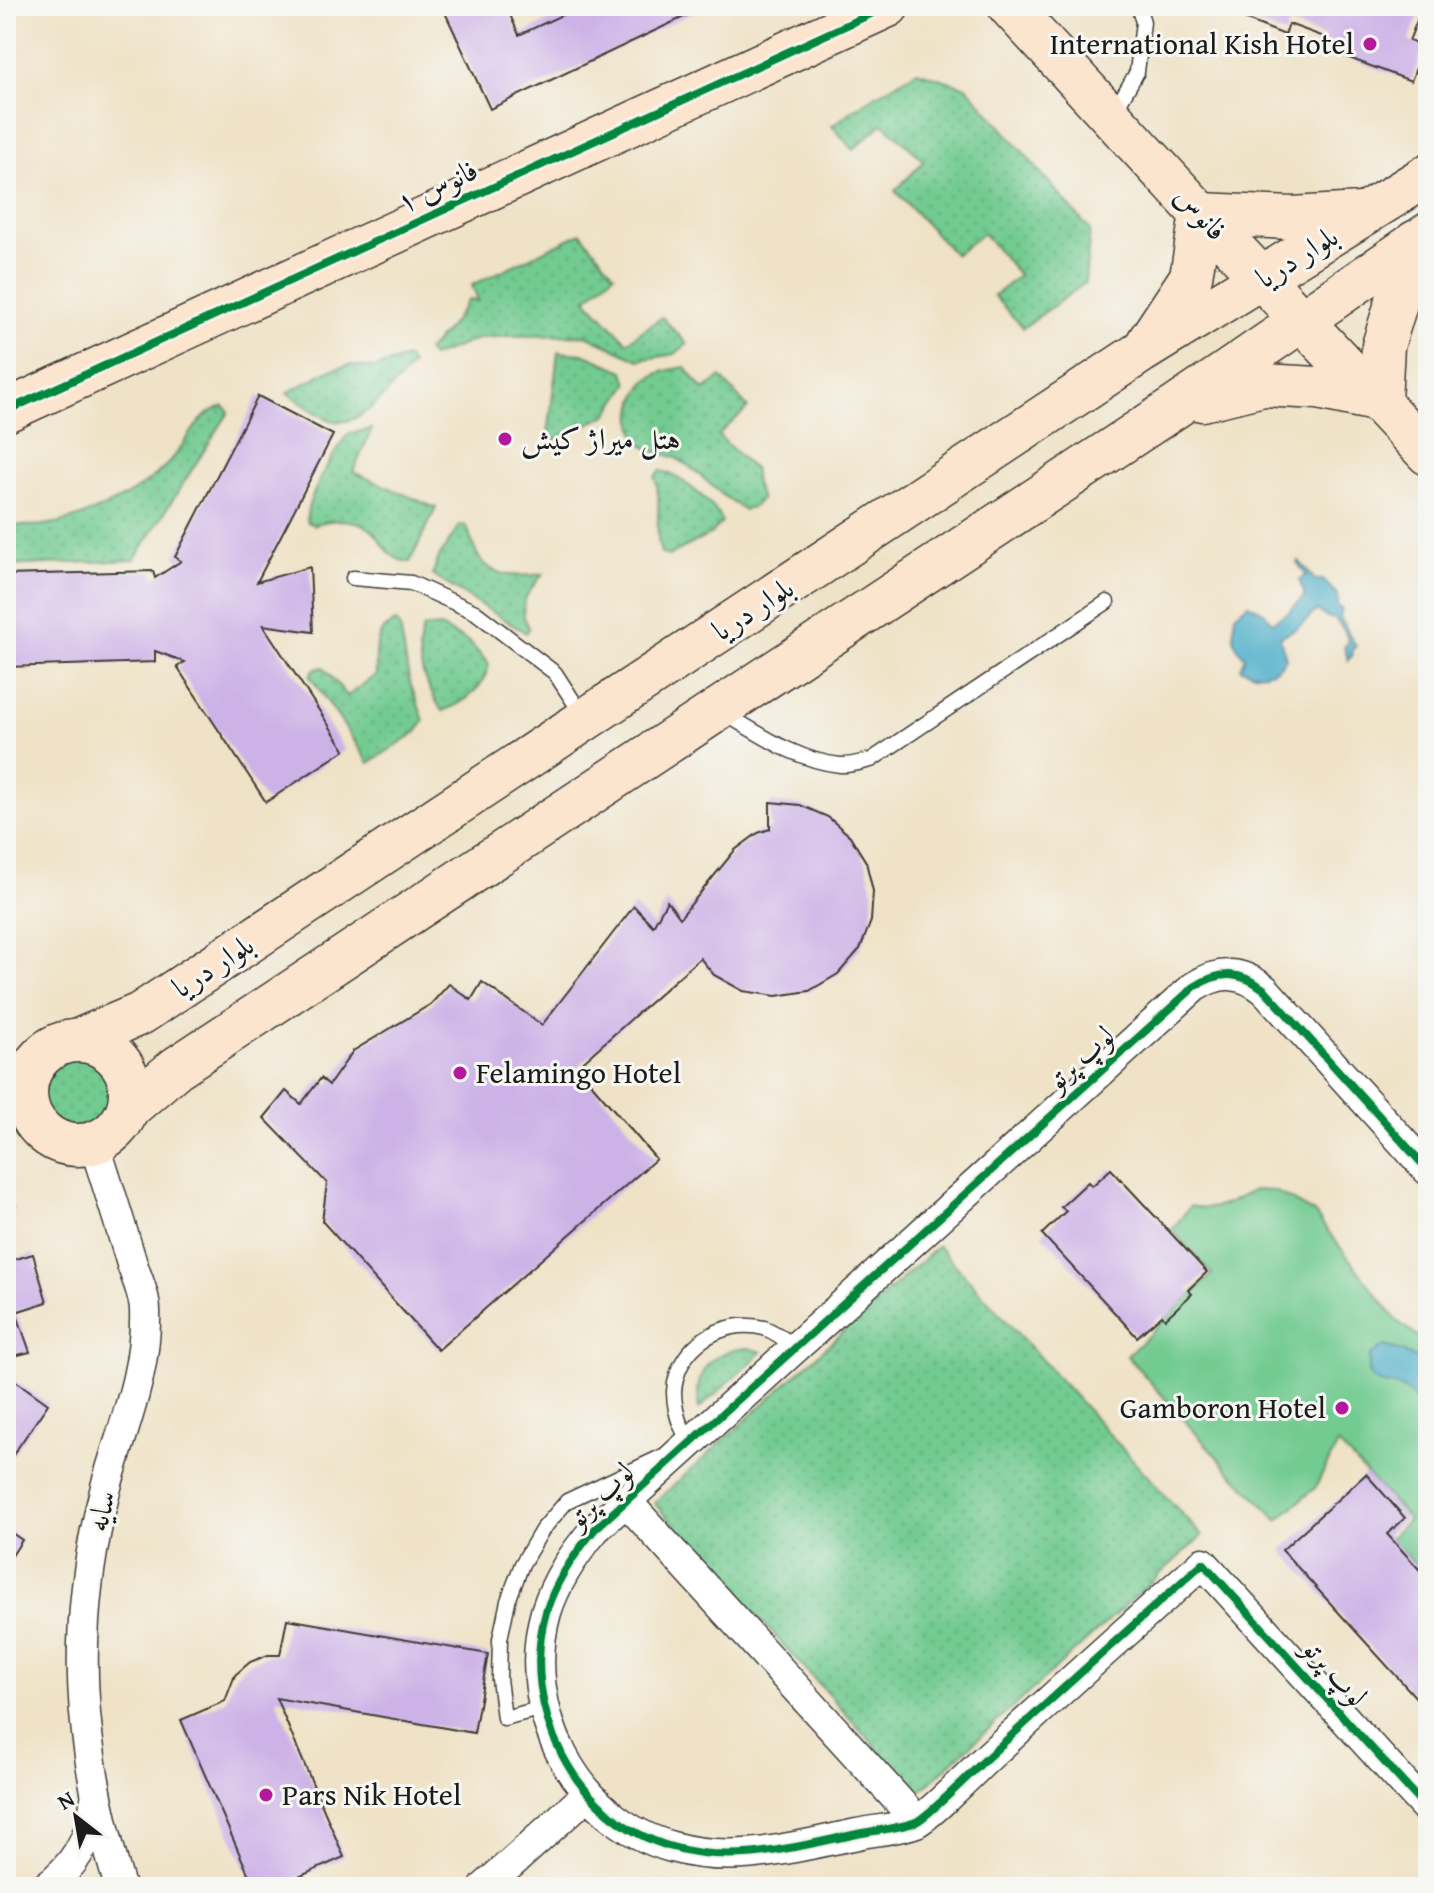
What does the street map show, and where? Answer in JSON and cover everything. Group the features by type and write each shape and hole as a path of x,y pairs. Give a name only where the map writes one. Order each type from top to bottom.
{"main road":[{"name":"فانوس ۱","path":"6,411 888,6"},
{"name":"فانوس","path":"1009,6 1428,454"},
{"name":"بلوار دریا","path":"78,1040 140,1014 1141,352 1428,175"},
{"path":"1141,352 1191,277 1201,214 1292,218 1366,214"},
{"path":"1177,406 1263,385 1318,388 1380,401 1383,346 1421,238"},
{"name":"بلوار دریا","path":"128,1109 176,1068 1177,406 1421,238"},
{"path":"78,1040 109,1050 121,1062 130,1084 128,1109 115,1129 94,1143 62,1143 47,1136 36,1124 16,1089 47,1050 78,1040"}],"street":[{"name":"لوپ پرتو","path":"1428,1170 1265,990 1253,980 1238,975 1222,974 1207,978 595,1529 558,1582 546,1612 540,1644 539,1676 543,1708 568,1768 588,1794 612,1816 639,1834 669,1847 701,1854 733,1856 766,1853 917,1821 1203,1563 1428,1810"},
{"name":"سایه","path":"94,1143 145,1308 142,1367 93,1543 85,1600 82,1659 84,1717 96,1797 120,1887"},
{"name":"لوپ پرتو","path":"626,1501 917,1821"},
{"path":"485,1887 588,1794"},
{"path":"46,1887 68,1869 83,1847 93,1822 96,1797"}],"lane":[{"path":"1112,116 1137,72 1143,22 1138,6"},
{"path":"353,578 411,583 475,612 555,673 585,720"},
{"path":"718,709 773,742 813,759 843,766 871,760 1107,602"},
{"path":"543,1708 504,1718 499,1679 500,1639 508,1601 522,1564 542,1530 567,1501 692,1442 676,1410 674,1392 677,1374 685,1357 712,1333 729,1327 748,1326 774,1333 795,1348"}],"green space":[{"path":"917,71 967,87 1090,230 1085,283 1023,328 994,296 1019,275 983,233 955,255 895,191 924,161 883,123 853,150 832,126 863,103"},
{"path":"581,233 614,274 586,299 627,342 662,317 687,344 675,354 639,360 586,335 480,338 432,357 427,351 452,324 468,300 478,301 472,285"},
{"path":"558,352 583,354 624,371 628,384 607,415 547,443"},
{"path":"407,358 412,365 376,404 354,419 342,422 331,420 287,393 327,371 350,365 374,368"},
{"path":"685,367 704,390 721,377 748,408 718,435 755,471 754,480 761,499 753,507 745,510 736,505 694,470 676,458 650,450 637,437 633,410 644,384 658,374"},
{"path":"224,406 229,412 134,560 6,566 6,523 26,526 49,524 72,519 119,499 159,473 207,414"},
{"path":"372,429 353,472 436,508 410,562 393,556 363,525 347,521 314,525 307,522 315,490 342,442 348,434"},
{"path":"660,471 676,477 696,491 713,507 722,522 711,534 668,556 661,553 658,536 655,477"},
{"path":"460,525 466,526 481,559 495,571 523,576 543,574 525,599 523,613 529,629 526,633 432,575 439,557"},
{"path":"397,622 409,680 424,721 417,732 369,763 310,676 313,670 323,667 347,696 376,675 379,636 389,625"},
{"path":"440,627 469,642 489,664 483,681 472,694 442,711 422,671 419,650 423,628"},
{"path":"78,1056 99,1062 109,1072 115,1093 109,1114 99,1124 78,1130 57,1124 47,1114 41,1093 47,1072 57,1062"},
{"path":"1254,1190 1275,1191 1314,1213 1397,1321 1428,1344 1428,1555 1417,1566 1390,1538 1409,1519 1338,1444 1315,1488 1278,1520 1127,1356 1212,1274 1172,1230 1190,1206 1217,1207"},
{"path":"938,1246 1202,1536 918,1793 654,1503"},
{"path":"749,1348 762,1352 699,1409 699,1384 708,1365 724,1353"}],"water":[{"path":"1299,561 1315,580 1323,580 1338,595 1337,605 1342,610 1340,617 1356,646 1352,650 1353,655 1348,660 1344,647 1348,641 1335,619 1317,610 1299,627 1280,637 1286,658 1277,669 1259,673 1240,668 1245,657 1235,643 1235,615 1248,604 1264,612 1272,622 1290,611 1305,596 1299,580 1306,575 1297,563"},
{"path":"1384,1346 1428,1364 1428,1421 1411,1395 1398,1387 1379,1383 1368,1373 1370,1356"}],"building":[{"path":"442,6 506,6 519,35 581,6 707,6 490,109"},
{"name":"International Kish Hotel","path":"1211,6 1428,6 1428,16 1420,13 1409,41 1424,47 1411,81 1322,48 1327,38 1289,24 1285,35"},
{"path":"258,396 333,435 257,582 310,567 313,632 263,625 345,750 266,802 177,667 185,662 155,651 155,662 6,667 6,575 153,571 155,578 181,561 175,557"},
{"name":"Felamingo Hotel","path":"770,802 800,805 828,817 850,836 866,862 873,891 871,921 860,949 838,974 809,991 776,996 743,991 714,975 700,958 577,1067 656,1159 438,1350 322,1221 327,1183 264,1118 286,1091 301,1104 321,1078 329,1085 353,1051 431,1004 449,984 471,1000 482,982 542,1025 634,906 653,926 667,901 680,918 735,850 758,833 770,829"},
{"path":"1111,1169 1207,1272 1188,1290 1192,1294 1165,1319 1162,1315 1137,1337 1042,1234 1066,1211 1061,1207 1088,1182 1092,1186"},
{"path":"6,1201 15,1208 6,1220"},
{"path":"33,1254 47,1302 16,1312 30,1352 6,1358 6,1262"},
{"path":"6,1374 48,1404 6,1465"},
{"path":"1366,1474 1405,1518 1387,1534 1428,1579 1428,1711 1282,1550"},
{"path":"6,1529 22,1540 6,1565"},
{"name":"Pars Nik Hotel","path":"287,1619 488,1654 474,1733 276,1698 344,1857 276,1887 254,1887 181,1720 225,1701 235,1675 250,1662 268,1655 280,1655"}],"cycle path":[{"path":"6,411 888,6"},
{"path":"1428,1170 1265,990 1239,976 1222,975 1204,981 595,1529 560,1578 546,1612 540,1648 541,1685 548,1721 562,1755 582,1786 607,1812 637,1833 672,1847 719,1854 765,1852 916,1822 1203,1563 1428,1810"}],"place":[{"name":"International Kish Hotel","path":"1370,44"},
{"name":"هتل میراژ کیش","path":"505,439"},
{"name":"Felamingo Hotel","path":"460,1073"},
{"name":"Gamboron Hotel","path":"1342,1408"},
{"name":"Pars Nik Hotel","path":"266,1795"}]}
